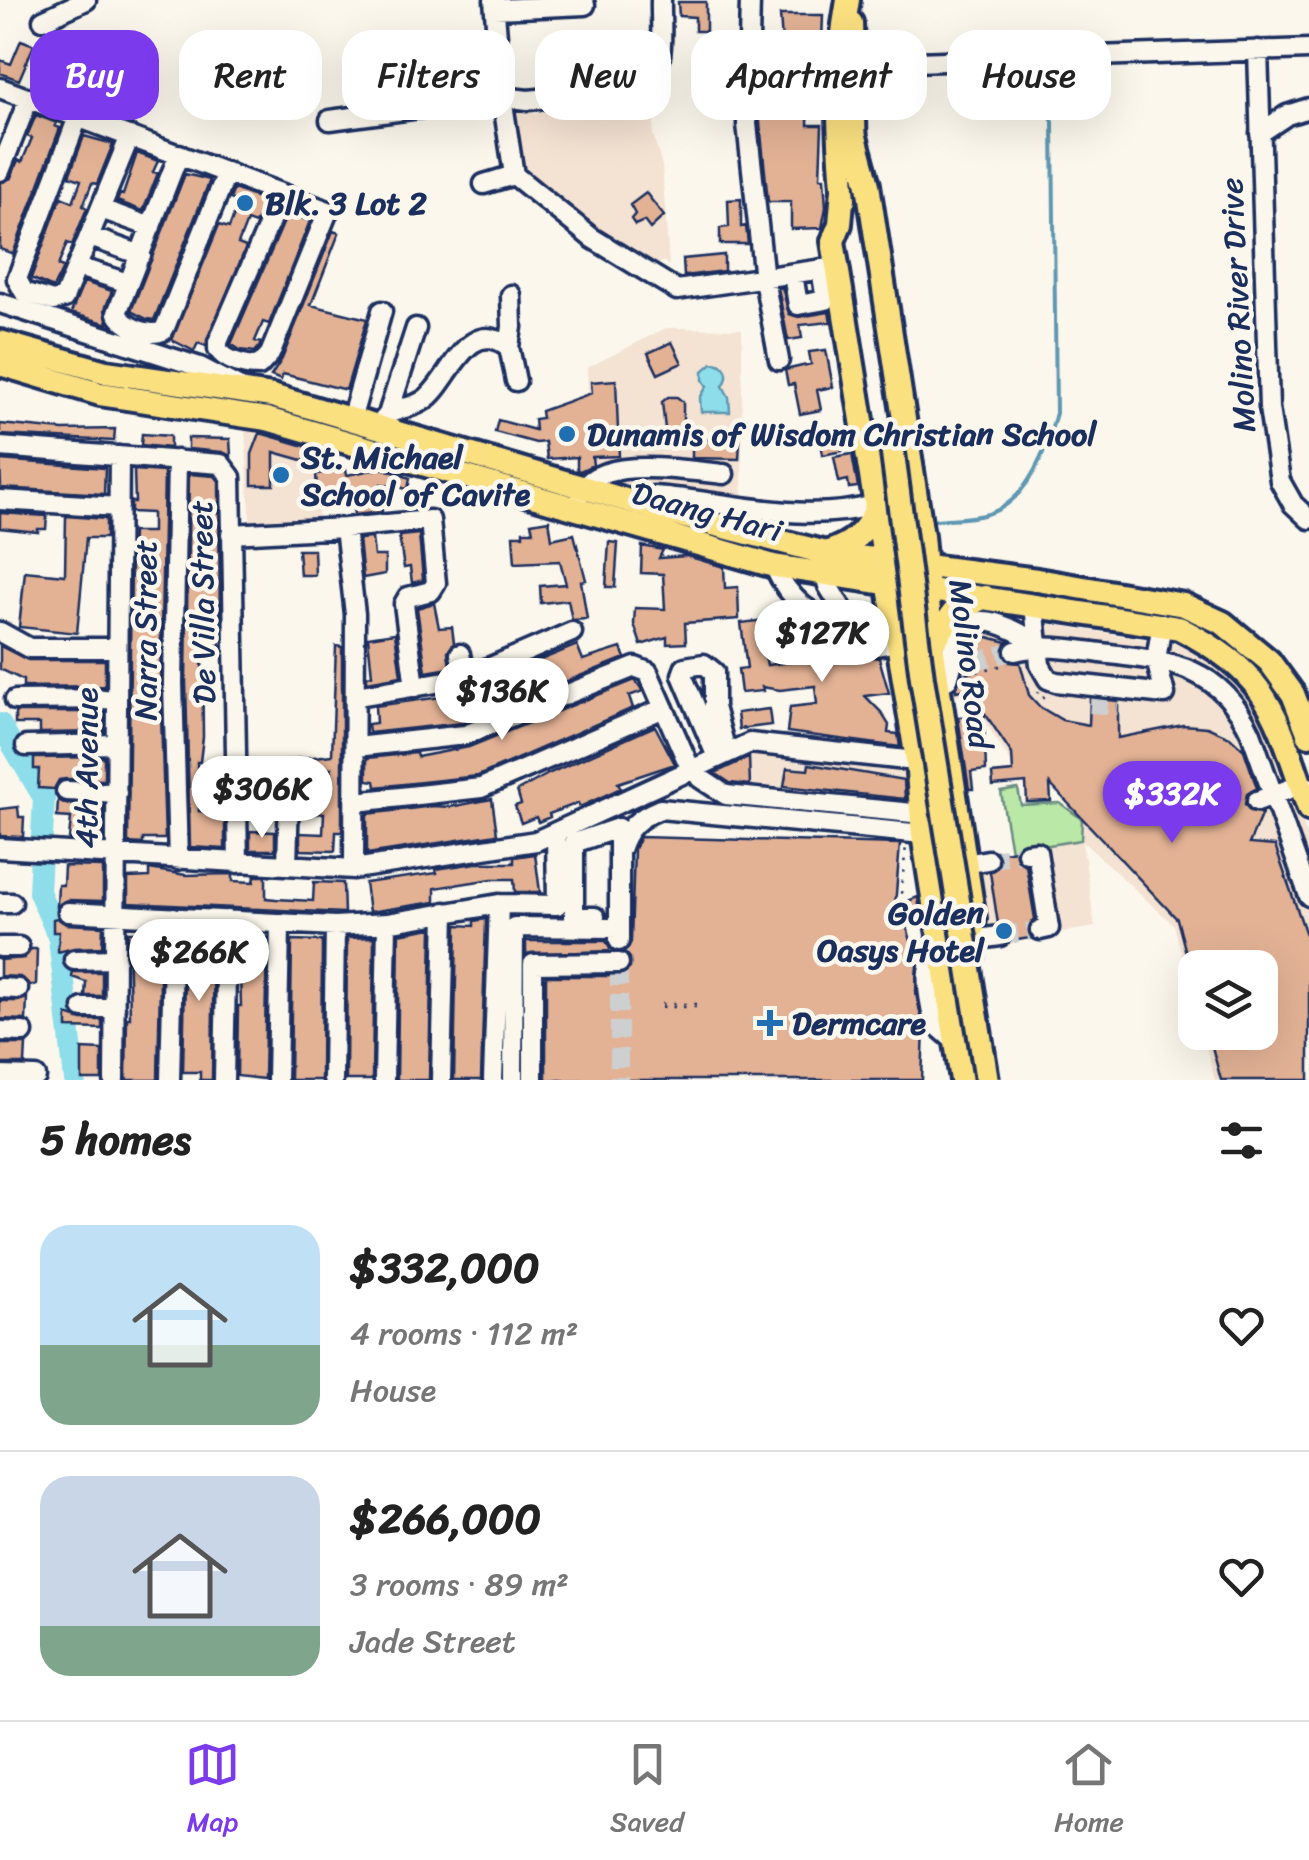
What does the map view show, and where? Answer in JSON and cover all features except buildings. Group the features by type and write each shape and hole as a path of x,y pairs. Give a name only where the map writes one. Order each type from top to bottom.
{"main road":[{"name":"Molino Road","path":"848,0 851,30"},
{"name":"Molino Road","path":"848,0 838,52 843,189 840,224 829,268 918,760 918,827 962,1080"},
{"name":"Molino Road","path":"855,120 856,238 900,599 978,1080"},
{"name":"Molino Road","path":"855,138 868,185 920,521 932,646 952,672 948,754 976,862 971,940 990,1080"},
{"name":"Molino Road","path":"843,189 856,238 922,678 990,1080"},
{"name":"Daang Hari","path":"0,342 106,372 246,392 350,420 384,420 418,450"},
{"name":"Daang Hari","path":"0,364 100,394 245,416 418,450 580,498 660,513 774,566 826,564 880,535 925,577 985,596 1162,623 1209,644 1250,676 1271,706 1307,796"},
{"path":"245,416 246,392"},
{"path":"826,564 870,522 880,535"},
{"name":"Daang Hari","path":"709,536 826,564"},
{"name":"Daang Hari","path":"925,577 1164,601 1204,612 1238,632 1281,674 1309,736"},
{"path":"932,646 953,613 985,596"}],"street":[{"path":"42,20 86,0"},
{"path":"515,101 534,106 642,89 651,84 658,67 661,0"},
{"path":"750,0 747,124 764,280 779,360"},
{"path":"497,30 495,4 585,5"},
{"path":"927,57 1309,49"},
{"path":"1258,50 1260,133"},
{"path":"0,88 29,98 0,171"},
{"name":"Molino River Drive","path":"1309,108 1287,114 1260,133 1266,363 1274,444 1280,480 1293,504 1309,519"},
{"path":"330,120 342,118"},
{"path":"77,120 18,279 24,292 59,301 69,290 130,136"},
{"path":"84,120 180,154 328,212 265,362 250,366 225,357 218,342 282,194"},
{"path":"506,120 514,175 592,238 677,290 829,268 826,300 798,305 793,274"},
{"path":"180,154 118,308 118,318 152,334 163,331 227,172"},
{"path":"484,184 514,175"},
{"path":"101,208 152,227"},
{"path":"90,237 141,255"},
{"path":"78,267 128,283"},
{"path":"511,295 509,347 516,381"},
{"path":"0,303 212,371 246,392"},
{"path":"350,420 382,310"},
{"path":"384,420 416,328"},
{"path":"384,420 422,402 471,344 493,338 509,347"},
{"path":"0,447 177,460"},
{"name":"4th Avenue","path":"114,1080 119,456"},
{"name":"De Villa Street","path":"177,460 221,464 231,478 238,863"},
{"name":"Narra Street","path":"177,460 173,683 178,860"},
{"path":"651,468 660,513 841,514 880,535"},
{"path":"580,498 610,470 651,468 724,474"},
{"path":"0,500 119,507"},
{"path":"231,534 430,520 436,582 431,591 408,596 404,604 415,687"},
{"path":"344,528 356,614 354,869"},
{"path":"826,564 828,586 866,646 898,641"},
{"path":"774,566 786,589 810,612 853,626"},
{"path":"1034,604 1040,664 1048,679 1076,684 1165,694 1156,660 1162,623"},
{"path":"952,672 955,637 977,622 1009,626 1040,645 1156,660 1207,678 1242,714 1270,801 1309,896"},
{"path":"0,632 29,648 116,648"},
{"path":"357,696 465,678 572,632"},
{"path":"1017,656 1040,645"},
{"path":"460,654 465,678"},
{"path":"356,747 465,736 635,666 648,672 693,769 726,796 918,827"},
{"path":"1076,684 1090,704"},
{"path":"1118,706 1135,690"},
{"path":"15,700 116,699"},
{"path":"356,802 481,788 664,708"},
{"path":"707,710 722,754"},
{"path":"0,848 354,869 536,841 750,743 918,760 948,754"},
{"path":"26,746 117,744"},
{"path":"66,791 116,793"},
{"path":"287,865 289,796"},
{"path":"1270,801 1307,796"},
{"path":"513,1080 514,928 619,934 618,805"},
{"path":"620,850 631,826 642,816 660,809 918,827"},
{"path":"596,917 574,917 574,843 618,828"},
{"path":"68,912 335,926 387,923 499,904 556,905 556,832"},
{"path":"1027,854 1037,852 1044,892 1050,928 1040,930"},
{"path":"494,1080 499,904"},
{"path":"441,1080 446,912"},
{"path":"170,1080 174,917"},
{"path":"224,1080 227,920"},
{"path":"384,1080 387,923"},
{"path":"277,1080 280,924"},
{"path":"333,1080 335,926"},
{"path":"971,940 1000,936"},
{"path":"74,960 116,960"},
{"path":"533,1080 532,964 619,963"},
{"path":"83,1008 115,1008"},
{"path":"0,1031 23,1032"},
{"path":"956,1042 985,1037"},
{"path":"0,1076 36,1078"}],"path":[{"path":"952,672 1017,656"},
{"path":"900,904 918,827"},
{"path":"662,1005 701,1005"}],"shaded area":[{"path":"531,109 535,120 654,120 653,135 662,166 669,266 663,261 650,270 517,172 515,111"},
{"path":"666,328 742,329 742,500 651,495 588,476 591,460 587,368"},
{"name":"St. Michael School of Cavite","path":"245,429 313,444 319,524 251,532"},
{"path":"990,615 1187,646 1212,657 1238,676 1270,724 1309,842 1309,1080 1215,1080 1207,1050 1278,1050 1278,950 1180,950 1174,925 1082,841 1095,927 990,944 976,857 1080,840 1084,769 1010,761 967,694 951,696 942,640"},
{"path":"749,749 909,768 915,809 750,792"}],"green space":[{"path":"1018,789 1021,805 1060,803 1082,819 1081,840 1011,851 1001,792"}],"water":[{"path":"712,363 726,370 723,386 730,412 701,412 700,398 707,386 703,371"}],"waterway":[{"path":"936,520 987,514 1006,505 1027,483 1048,441 1056,413 1052,120"},
{"path":"0,724 44,798 39,892 59,938 75,1080"}],"tunnel":[{"path":"972,662 1015,651"},
{"path":"1090,704 1118,706"},
{"path":"988,860 1027,853"},
{"path":"1000,936 1040,930"},
{"path":"619,941 619,1080"}],"place":[{"name":"Blk. 3 Lot 2","path":"245,203"},
{"name":"Dunamis of Wisdom Christian School","path":"567,434"},
{"name":"St. Michael School of Cavite","path":"281,475"},
{"name":"Golden Oasys Hotel","path":"1004,931"},
{"name":"Dermcare","path":"770,1023"}]}
